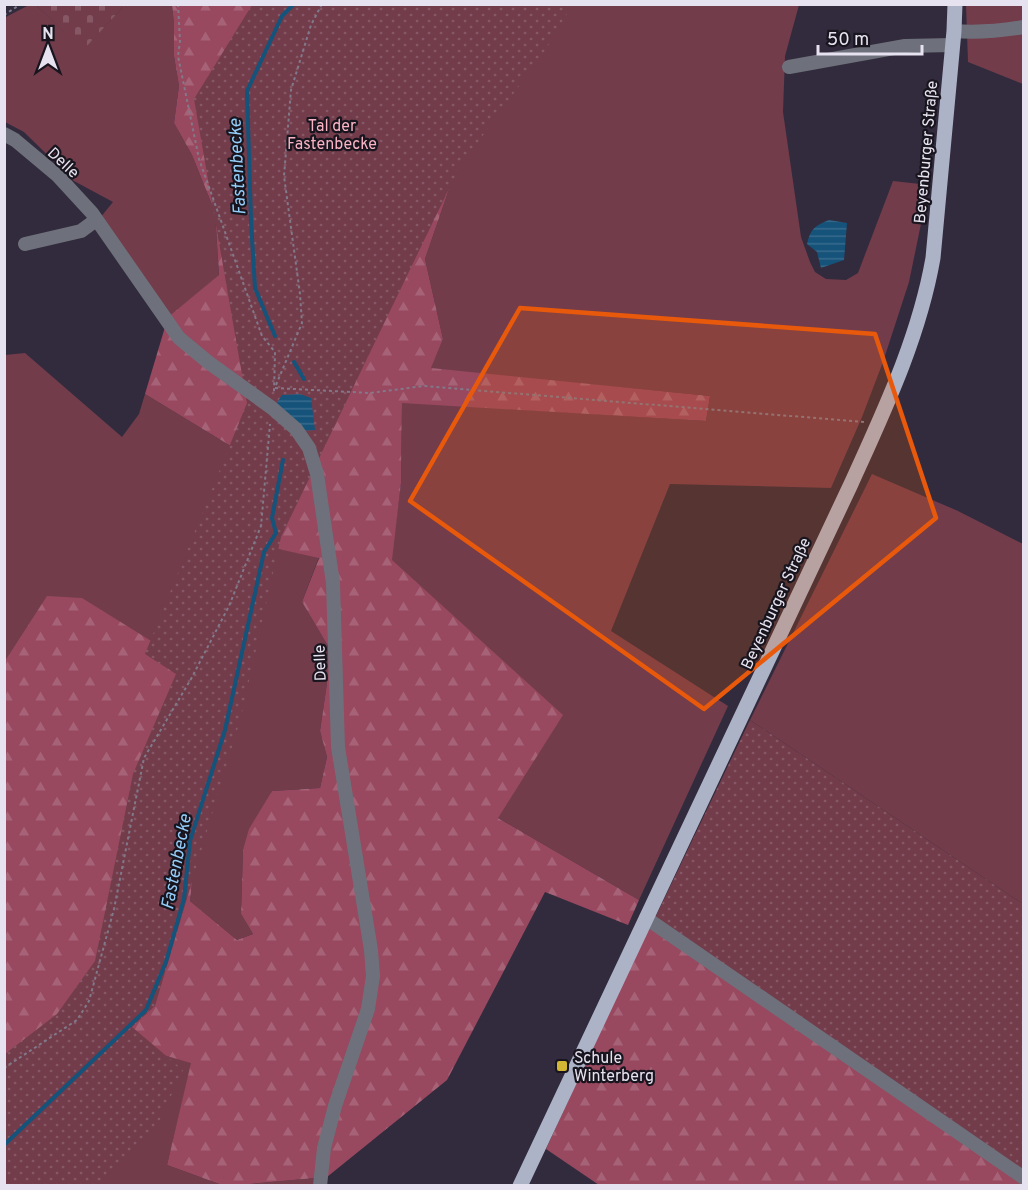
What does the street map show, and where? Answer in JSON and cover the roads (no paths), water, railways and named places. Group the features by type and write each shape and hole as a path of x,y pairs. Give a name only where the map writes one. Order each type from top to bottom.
{"main road":[{"name":"Beyenburger Straße","path":"520,1185 879,423 913,339 928,284 937,226 955,4"}],"street":[{"path":"789,67 953,38 975,32 1023,27"},
{"name":"Delle","path":"4,134 15,140 58,176 96,220 179,338 207,362 272,408 296,429 309,448 317,474 333,583 338,747 371,950 373,976 368,1009 335,1106 324,1148 321,1185"},
{"path":"25,244 81,231 96,220"},
{"path":"646,918 1023,1178"}],"water":[{"path":"829,220 847,223 844,260 821,268 817,252 807,244 814,228"},
{"path":"300,394 311,398 315,430 302,431 276,404 282,395"}],"waterway":[{"name":"Fastenbecke","path":"275,336 255,288 247,91 282,16 294,4"},
{"name":"Fastenbecke","path":"294,362 304,379"},
{"name":"Fastenbecke","path":"4,1145 146,1010 166,962 184,899 190,841 225,730 264,552 276,533 272,518 283,460"}],"place":[{"name":"Schule Winterberg","path":"562,1066"}],"park label":[{"name":"Tal der Fastenbecke","path":"332,134"}]}
